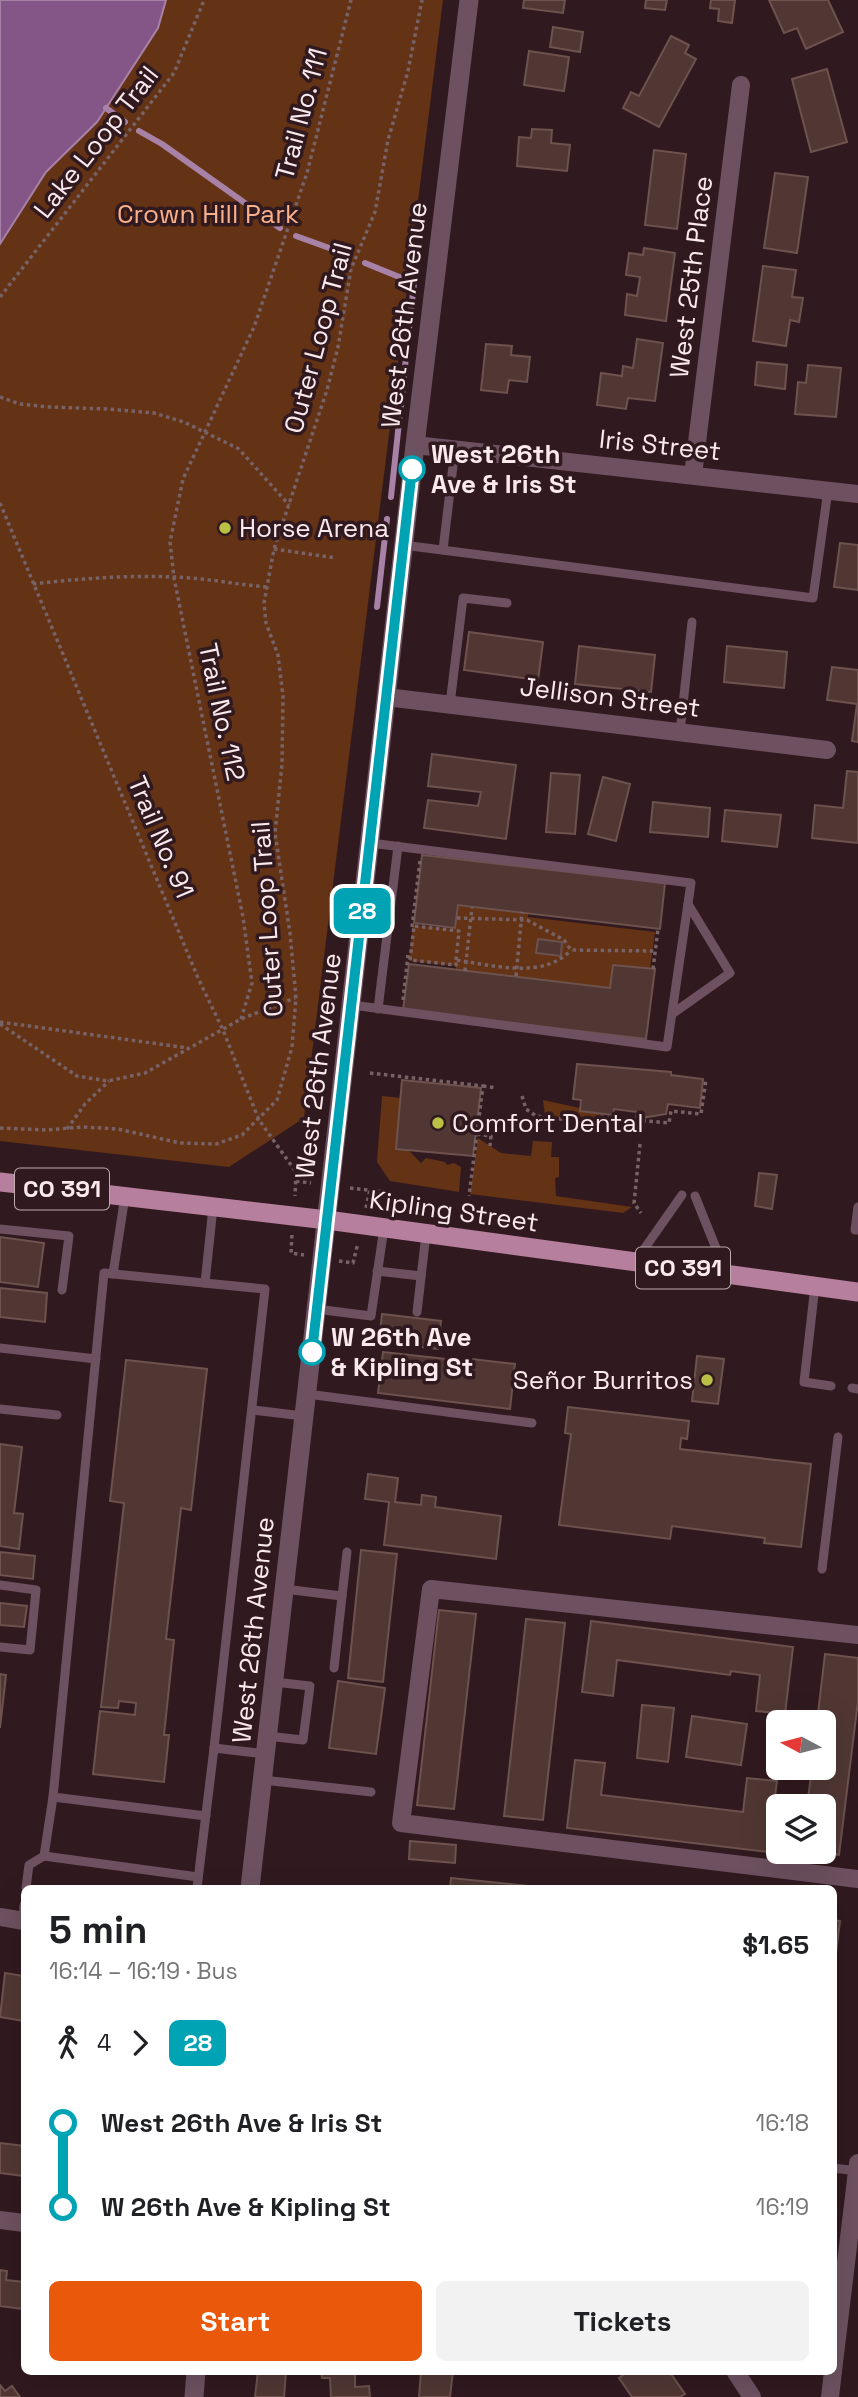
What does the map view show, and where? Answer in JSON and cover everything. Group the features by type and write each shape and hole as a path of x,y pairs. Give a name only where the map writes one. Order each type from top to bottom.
{"main road":[{"name":"Kipling Street","path":"0,1182 327,1220 858,1292"}],"street":[{"name":"West 26th Avenue","path":"250,1885 403,545 469,0"},
{"name":"West 25th Place","path":"693,475 741,85"},
{"name":"Iris Street","path":"415,444 858,494"},
{"name":"Jellison Street","path":"386,697 827,750"},
{"path":"858,1635 431,1589 401,1823 858,1879"},
{"path":"0,1917 21,1915"},
{"path":"837,2342 854,2218 858,2167"},
{"path":"0,2220 21,2223"},
{"path":"194,2397 196,2375"},
{"path":"738,2375 752,2397"},
{"path":"830,2397 833,2375"}],"lane":[{"path":"443,550 455,449"},
{"path":"403,545 813,598 828,490"},
{"path":"450,704 463,598 506,603"},
{"path":"680,732 692,622"},
{"path":"352,1005 667,1047 691,883 370,843"},
{"path":"378,1009 398,846"},
{"path":"672,1014 730,973 688,903"},
{"path":"635,1262 682,1195"},
{"path":"113,1274 125,1196"},
{"path":"695,1196 727,1275"},
{"path":"858,1206 855,1230 858,1230"},
{"path":"205,1283 213,1207"},
{"path":"316,1309 371,1316 384,1228"},
{"path":"0,1229 69,1236 62,1290"},
{"path":"417,1312 426,1234"},
{"path":"377,1271 421,1276"},
{"path":"44,1856 53,1797 104,1273 265,1289 215,1748 197,1885"},
{"path":"815,1286 803,1382 831,1386"},
{"path":"0,1348 96,1359"},
{"path":"307,1394 532,1423"},
{"path":"0,1409 57,1415"},
{"path":"253,1410 304,1416"},
{"path":"822,1569 838,1437"},
{"path":"334,1668 347,1552"},
{"path":"0,1585 36,1590 30,1650 0,1647"},
{"path":"284,1589 342,1596"},
{"path":"215,1748 303,1740 310,1686 274,1682"},
{"path":"262,1780 371,1792"},
{"path":"53,1797 206,1816"},
{"path":"26,1885 29,1865 44,1856 198,1877"},
{"path":"837,2168 858,2167"}],"path":[{"name":"Lake Loop Trail","path":"0,297 174,73 204,0"},
{"name":"Trail No. 111","path":"174,578 170,542 183,479 254,327 307,173 351,0"},
{"name":"Outer Loop Trail","path":"0,1128 118,1129 180,1143 216,1144 242,1135 277,1100 292,1047 296,998 290,933 275,834 282,764 284,696 278,655 266,623 264,603 274,550 327,390 338,347 351,269 375,212 388,140 408,71 422,0"},
{"path":"0,397 20,404 49,408 155,413 205,432 239,449 289,505"},
{"name":"Trail No. 91","path":"0,503 259,1120 296,1172 296,1181"},
{"path":"274,550 336,558"},
{"path":"33,584 93,577 174,578 267,587"},
{"name":"Trail No. 112","path":"174,578 243,917 252,983 241,1019"},
{"path":"401,1012 421,849"},
{"path":"466,971 472,906"},
{"path":"516,976 522,912"},
{"path":"457,918 527,920 564,940 571,950"},
{"path":"414,926 459,931 456,960 456,965 410,960 414,926"},
{"path":"653,969 658,929"},
{"path":"456,960 526,969 563,959 571,950 655,951"},
{"path":"0,1023 77,1076 110,1081 145,1073 241,1019 296,998"},
{"path":"0,1023 191,1048"},
{"path":"370,1073 496,1088"},
{"path":"522,1096 526,1109 536,1116 577,1121 603,1117 669,1123 671,1111 701,1114 706,1079"},
{"path":"67,1129 85,1104 110,1081"},
{"path":"469,1196 483,1086"},
{"path":"477,1135 491,1136 490,1146"},
{"path":"640,1143 634,1203 641,1213"}],"green space":[{"name":"Crown Hill Park","path":"0,0 443,0 304,1118 229,1167 0,1141"},
{"path":"458,905 528,913 528,917 655,932 650,969 613,965 610,988 409,961 413,925 455,929","holes":["538,940 562,942 561,956 536,953"]},
{"path":"382,1096 401,1098 396,1149 408,1150 421,1163 426,1158 445,1162 447,1165 454,1163 461,1167 459,1192 390,1181 377,1162"},
{"path":"543,1100 580,1108 580,1111 607,1114 577,1120 545,1115"},
{"path":"478,1138 501,1153 531,1156 533,1141 552,1142 551,1157 559,1157 559,1177 555,1178 556,1196 632,1207 623,1213 470,1194"}],"shaded area":[{"path":"0,0 166,0 158,28 97,122 46,172 0,244"}],"building":[{"path":"524,0 565,0 563,13 523,8"},
{"path":"646,0 667,0 665,10 645,8"},
{"path":"711,0 735,0 732,23 718,21 719,9 710,8"},
{"path":"769,0 828,0 843,32 806,49 797,28 784,33"},
{"path":"553,27 583,32 580,52 550,47"},
{"path":"671,36 689,45 685,53 696,59 659,127 623,108 631,92 639,96"},
{"path":"529,51 569,57 564,91 524,85"},
{"path":"827,69 847,142 811,152 792,79"},
{"path":"532,129 552,130 551,143 570,145 567,171 517,166 519,137 531,138"},
{"path":"654,150 686,154 677,229 645,225"},
{"path":"775,173 808,177 797,253 764,248"},
{"path":"644,248 675,253 666,321 625,315 627,294 637,296 640,277 626,275 629,253 643,255"},
{"path":"763,266 796,270 792,297 803,298 799,322 790,320 786,346 753,341"},
{"path":"637,339 663,343 655,401 628,398 626,409 597,405 601,373 622,376 623,366 633,368"},
{"path":"486,344 512,346 511,355 530,357 527,382 509,380 507,393 481,390"},
{"path":"757,362 787,365 785,389 755,385"},
{"path":"808,365 841,368 836,417 795,414 798,382 806,383"},
{"path":"840,543 858,545 858,590 834,587"},
{"path":"469,632 543,642 538,680 464,670"},
{"path":"579,646 655,655 651,692 575,684"},
{"path":"727,646 787,652 784,688 724,682"},
{"path":"832,667 858,670 858,742 852,741 857,704 827,700"},
{"path":"432,754 516,765 506,839 424,828 428,800 478,806 481,792 428,786"},
{"path":"847,771 858,772 858,843 812,838 815,805 843,808"},
{"path":"551,773 580,775 575,834 546,832"},
{"path":"603,777 630,784 616,841 588,834"},
{"path":"653,802 710,808 708,837 650,832"},
{"path":"725,810 781,815 777,847 722,841"},
{"path":"422,855 665,883 660,929 458,905 455,928 414,923"},
{"path":"538,939 562,942 561,956 536,953"},
{"path":"409,964 610,988 613,965 655,969 646,1039 403,1010"},
{"path":"577,1064 671,1072 671,1075 703,1079 700,1108 668,1104 666,1114 636,1119 637,1112 614,1109 613,1115 580,1111 581,1100 573,1099"},
{"name":"Comfort Dental","path":"402,1080 481,1088 473,1156 396,1149"},
{"path":"759,1173 777,1175 772,1209 755,1206"},
{"path":"0,1237 44,1243 38,1287 0,1282"},
{"path":"0,1288 47,1293 45,1322 0,1317"},
{"path":"382,1314 441,1321 438,1349 379,1342"},
{"path":"383,1352 515,1364 510,1409 378,1393"},
{"path":"697,1356 724,1359 718,1404 692,1401"},
{"path":"126,1360 207,1369 191,1510 181,1508 166,1639 174,1640 164,1735 169,1735 164,1782 93,1774 100,1711 135,1715 136,1703 119,1701 118,1708 101,1707 124,1503 110,1501"},
{"path":"568,1407 689,1421 687,1439 681,1438 680,1449 811,1464 801,1547 764,1543 765,1538 672,1526 670,1539 559,1525 571,1434 565,1433"},
{"path":"0,1444 22,1447 14,1513 23,1514 19,1549 0,1546"},
{"path":"368,1474 398,1478 395,1502 421,1505 422,1495 436,1497 435,1507 501,1516 496,1559 384,1545 389,1502 365,1499"},
{"path":"361,1550 397,1554 383,1682 348,1678"},
{"path":"0,1552 35,1556 33,1579 0,1575"},
{"path":"0,1603 27,1606 24,1627 0,1625"},
{"path":"439,1610 476,1614 454,1809 417,1805"},
{"path":"526,1619 565,1623 543,1820 504,1816"},
{"path":"591,1621 793,1647 785,1710 756,1711 760,1675 731,1671 730,1675 617,1660 613,1696 582,1692"},
{"path":"825,1654 858,1658 858,1701 839,1855 836,1855 836,1794 809,1794 810,1780 836,1780 836,1710 818,1710"},
{"path":"0,1674 6,1675 0,1728"},
{"path":"338,1681 385,1688 376,1754 329,1748"},
{"path":"642,1705 674,1708 668,1762 637,1758"},
{"path":"692,1716 747,1724 741,1765 686,1757"},
{"path":"575,1760 605,1763 601,1795 743,1812 747,1778 777,1781 775,1794 766,1794 766,1852 567,1828"},
{"path":"410,1841 456,1845 455,1863 409,1859"},
{"path":"451,1878 519,1885 450,1885"},
{"path":"837,1921 840,1921 837,1945"},
{"path":"5,1973 21,1976 21,2020 0,2017"},
{"path":"0,2143 21,2146 21,2176 0,2173"},
{"path":"0,2270 7,2271 6,2280 21,2282 21,2309 0,2306"},
{"path":"258,2375 286,2375 284,2397 255,2397"},
{"path":"322,2375 355,2375 355,2387 369,2386 370,2397 331,2397 330,2378 322,2378"},
{"path":"421,2375 453,2375 450,2397 419,2397"},
{"path":"623,2375 672,2375 685,2394 680,2397 632,2397 619,2378"},
{"path":"0,2385 5,2391 12,2386 20,2397 0,2397"}],"waterway":[{"path":"106,108 125,122"},
{"path":"139,131 162,144 280,228"},
{"path":"296,236 346,254"},
{"path":"365,263 414,283 391,497"},
{"path":"377,607 387,519"}],"bus line":[{"name":"28","path":"312,1352 412,469"}],"place":[{"name":"West 26th Ave & Iris St","path":"412,469"},
{"name":"Horse Arena","path":"225,528"},
{"name":"Comfort Dental","path":"438,1123"},
{"name":"W 26th Ave & Kipling St","path":"312,1352"},
{"name":"Señor Burritos","path":"707,1380"}]}
